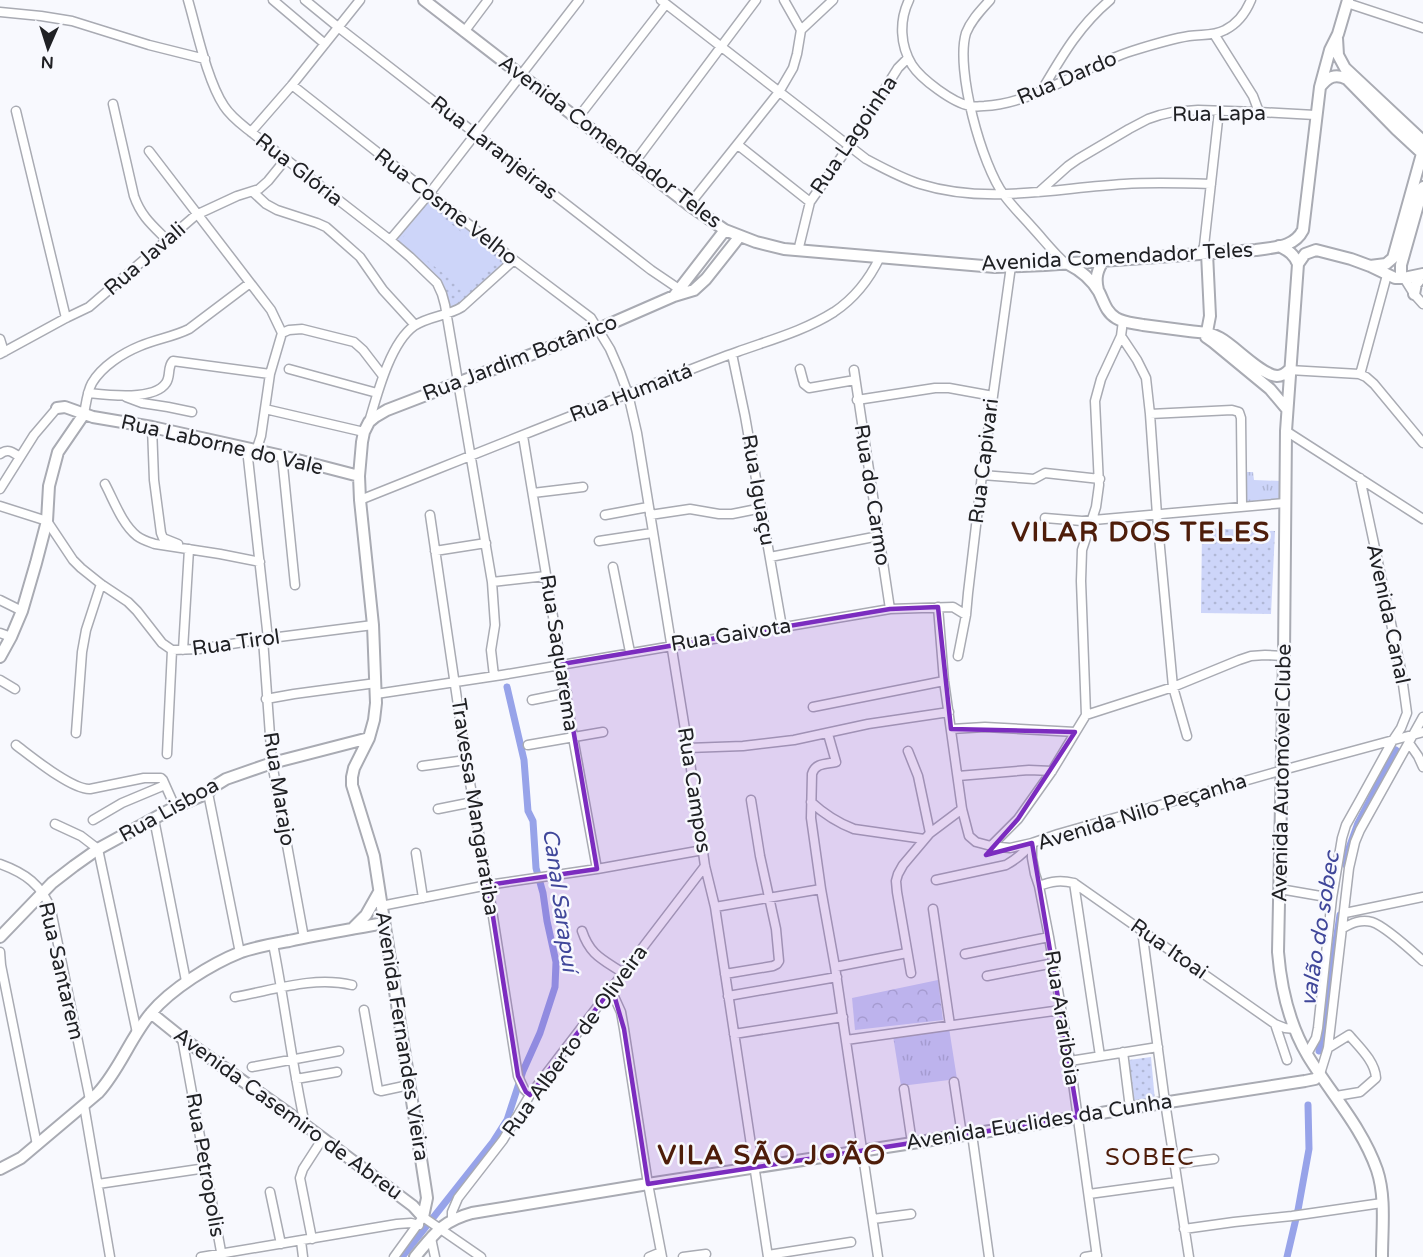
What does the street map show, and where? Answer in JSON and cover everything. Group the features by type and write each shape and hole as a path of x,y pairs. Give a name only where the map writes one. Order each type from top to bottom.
{"main road":[{"name":"Avenida Comendador Teles","path":"424,0 689,205 725,230 770,246 798,251 968,265 1011,266 1204,251 1256,250 1296,240 1303,230"},
{"path":"1348,1 1338,34 1330,50 1320,87 1303,230 1309,244 1316,250 1345,257 1395,278 1423,274"},
{"path":"1338,34 1338,55 1345,68 1423,141"},
{"path":"1320,87 1333,76 1342,76 1347,79 1422,152 1393,258 1386,264 1370,266"},
{"path":"1404,278 1401,274 1401,265 1423,187"},
{"name":"Rua Jardim Botânico","path":"679,292 725,230"},
{"name":"Rua Jardim Botânico","path":"366,427 375,417 387,410 598,329 679,292 694,290 740,236"},
{"name":"Avenida Comendador Teles","path":"1279,246 1293,254 1298,264"},
{"path":"1298,264 1305,254 1316,250"},
{"path":"1203,334 1204,251"},
{"path":"1104,260 1098,271 1096,283 1110,313 1122,321 1203,334 1225,341 1265,377 1286,408"},
{"path":"1065,263 1079,270 1098,290"},
{"name":"Avenida Automóvel Clube","path":"1298,264 1286,408 1283,770 1278,951 1280,978 1288,1013 1315,1074 1336,1096 1371,1155 1377,1173 1382,1203 1382,1257"},
{"path":"1414,294 1416,284 1423,274"},
{"path":"1265,377 1283,375 1289,370"},
{"name":"Rua Laborne do Vale","path":"57,408 65,407 84,414 282,456 359,476"},
{"path":"0,657 22,611 47,521 49,486 58,452 84,414"},
{"name":"Avenida Fernandes Vieira","path":"366,427 359,476 373,625 376,688 374,720 369,738 354,768 352,785 374,856 429,1223"},
{"name":"Rua Lisboa","path":"0,937 61,875 98,849 175,807 208,793 226,779 272,763 369,738"},
{"name":"Avenida Fernandes Vieira","path":"352,929 366,915 378,892"},
{"path":"0,1169 16,1161 37,1145 107,1083 151,1013 186,981 240,952 384,923"},
{"name":"Avenida Casemiro de Abreu","path":"151,1013 182,1038 323,1138 413,1206 429,1223"},
{"name":"Avenida Euclides da Cunha","path":"416,1257 431,1238 429,1223 452,1220 472,1213 1078,1117 1315,1074"}],"street":[{"name":"Rua Glória","path":"188,0 216,91 225,107 236,120 285,160 390,240 437,283 446,313"},
{"path":"273,0 323,46"},
{"name":"Rua Laranjeiras","path":"305,0 679,292"},
{"path":"251,132 360,0"},
{"path":"464,32 488,0"},
{"path":"390,240 429,194 579,0"},
{"path":"634,163 756,0"},
{"path":"784,0 801,30"},
{"path":"689,205 779,92 793,68 801,30 833,0"},
{"path":"909,0 901,31 908,58 914,69 945,95 969,106"},
{"path":"990,0 966,34 965,78 969,106 987,163 1003,195 1065,263"},
{"path":"1041,91 1069,45 1085,24 1110,0"},
{"name":"Rua Dardo","path":"969,106 1010,102 1041,91 1128,52 1173,39 1214,34 1231,27 1238,21 1251,0"},
{"path":"1348,1 1423,28"},
{"path":"577,119 663,2 849,146 873,163 919,184 973,193 1003,195 1124,184 1211,184"},
{"path":"0,12 72,21 149,45 205,59"},
{"path":"1214,34 1253,96 1259,112"},
{"name":"Rua Lagoinha","path":"798,251 810,202 849,146 898,68 908,58"},
{"name":"Rua Cosme Velho","path":"292,85 591,318 598,329"},
{"path":"113,104 138,207 142,215 166,239"},
{"path":"16,111 66,318"},
{"name":"Rua Lapa","path":"1038,192 1078,159 1148,119 1179,111 1316,115"},
{"path":"1204,251 1219,111"},
{"path":"738,145 810,202"},
{"path":"149,151 271,310 282,333 302,329 354,342 383,376"},
{"name":"Rua Javali","path":"2,353 89,307 196,214 264,186 285,160"},
{"path":"253,192 277,210 326,227 360,257 383,291 416,325"},
{"name":"Rua Humaitá","path":"360,500 824,318 844,305 864,284 880,257"},
{"path":"265,409 366,427 383,376 396,348 409,331 416,325 458,309 467,303 514,260"},
{"name":"Rua Capivari","path":"958,656 966,615 982,475 1011,266"},
{"path":"1359,374 1387,275"},
{"path":"1404,278 1423,304"},
{"path":"84,414 92,382 117,358 140,346 189,329 250,283"},
{"path":"446,313 492,582 495,625 490,650 498,675"},
{"path":"991,846 1018,819 1052,771 1086,715 1081,581 1082,550 1098,498 1100,479 1094,411 1101,380 1120,336 1122,321"},
{"name":"Rua Campos","path":"598,329 610,349 628,394 637,434 705,866 715,908 768,1256"},
{"name":"Rua Marajo","path":"282,333 270,374 261,436 251,450 272,763 304,938"},
{"path":"1120,336 1137,360 1146,378 1173,687 1187,736"},
{"path":"0,339 2,353"},
{"name":"Rua Iguaçu","path":"732,354 782,627"},
{"path":"88,393 124,396 149,393 162,387 168,379 170,364 173,361 270,374"},
{"path":"289,369 377,393"},
{"path":"800,369 804,384 808,388 855,380"},
{"name":"Rua do Carmo","path":"854,370 891,609"},
{"path":"1289,370 1359,374 1369,379 1423,443"},
{"path":"857,400 935,388 949,388 993,396"},
{"path":"124,396 142,404 192,412"},
{"path":"0,489 34,435 57,408"},
{"path":"1150,414 1232,410 1239,412 1241,417 1242,507"},
{"path":"153,427 154,480 160,533 163,538 184,548"},
{"path":"1286,430 1423,519"},
{"name":"Rua Saquarema","path":"524,436 597,869"},
{"path":"0,454 9,450 20,457"},
{"path":"282,456 295,585"},
{"path":"982,475 1034,479 1045,472 1100,479"},
{"name":"Avenida Canal","path":"1307,1054 1316,1038 1318,1028 1332,898 1339,851 1346,825 1401,728 1417,715 1402,678 1360,478"},
{"path":"105,484 124,520 137,536 145,541 260,562"},
{"path":"533,494 583,487"},
{"path":"1046,518 1077,521 1285,503"},
{"path":"0,506 47,521"},
{"path":"605,515 690,508 719,514 732,514 762,508"},
{"name":"Travessa Mangaratiba","path":"430,514 466,760 518,1076 522,1086 530,1095"},
{"name":"Rua Tirol","path":"47,521 73,560 101,584 128,602 162,644 172,650 199,649 373,625"},
{"path":"599,541 652,533"},
{"path":"770,557 879,536"},
{"path":"435,551 486,543"},
{"path":"183,650 184,548"},
{"path":"613,567 630,652"},
{"path":"492,582 546,576"},
{"path":"76,733 82,652 86,630 101,584"},
{"path":"0,600 22,611"},
{"path":"938,607 944,681 962,809 971,838 976,842 991,846 1010,848 1032,843"},
{"name":"Rua Gaivota","path":"266,699 294,694 454,682 891,609 953,607 966,615"},
{"path":"0,633 11,637"},
{"path":"167,754 172,650"},
{"path":"1086,715 1173,687 1245,658 1265,655 1284,656"},
{"path":"0,680 15,689"},
{"path":"813,707 944,681"},
{"path":"532,700 567,693"},
{"path":"688,748 768,743 828,734 868,724 949,712"},
{"path":"1315,1074 1328,1048 1343,928 1349,913 1349,868 1355,842 1410,738 1417,715"},
{"path":"951,729 985,727 1075,732"},
{"path":"528,746 603,732"},
{"name":"Avenida Nilo Peçanha","path":"936,880 1006,865 1024,854 1032,843 1058,834 1283,770 1410,738 1423,732"},
{"path":"828,734 836,762 813,768 811,818 820,890 837,977 878,1257"},
{"path":"1410,738 1423,767"},
{"path":"16,746 50,770 83,789 158,777 163,780 175,807"},
{"path":"908,751 918,776 927,836"},
{"path":"422,766 466,760"},
{"path":"958,776 1029,770 1052,771"},
{"path":"93,820 122,803 165,785"},
{"path":"208,793 240,952"},
{"path":"725,974 772,966 779,961 776,929 760,856 751,800"},
{"path":"438,808 473,802"},
{"path":"811,802 843,825 854,829 927,836"},
{"path":"911,973 897,892 898,874 927,836 962,809"},
{"path":"154,819 186,981"},
{"path":"55,824 81,836 98,849 137,1033"},
{"name":"Rua Arariboia","path":"1032,843 1032,858 1040,886 1070,1062 1097,1256"},
{"path":"381,906 488,885 703,850"},
{"path":"416,853 423,898"},
{"name":"Rua Santarem","path":"0,864 33,882 43,892 51,910 87,1102 110,1257"},
{"name":"Rua Alberto de Oliveira","path":"452,1220 458,1198 503,1140 530,1095 705,866"},
{"path":"1040,886 1056,880 1074,883 1100,1056"},
{"name":"Rua Itoai","path":"1074,883 1275,1024 1295,1029"},
{"path":"1280,889 1332,898"},
{"path":"715,908 820,890"},
{"path":"1349,913 1423,897"},
{"path":"1374,923 1380,906"},
{"path":"933,909 950,1025"},
{"path":"1349,913 1360,921"},
{"path":"1343,928 1360,921 1374,923 1423,961"},
{"path":"582,930 585,941 592,951 623,973"},
{"path":"1142,930 1188,1257"},
{"path":"965,954 1049,937"},
{"path":"273,944 305,1125"},
{"path":"0,952 37,1145"},
{"path":"835,967 907,953"},
{"path":"987,976 1054,963"},
{"path":"728,996 837,977"},
{"path":"236,997 314,982 339,982 352,985"},
{"path":"611,990 621,1012 661,1254 649,1257"},
{"path":"364,1010 378,1090 409,1085"},
{"path":"846,1040 1061,1010"},
{"path":"735,1034 843,1017"},
{"path":"1275,1024 1287,1059"},
{"path":"1328,1048 1349,1035 1373,1064 1376,1074 1376,1078 1360,1092 1336,1096"},
{"name":"Rua Petropolis","path":"182,1038 222,1255"},
{"path":"1070,1062 1158,1047"},
{"path":"252,1067 339,1051"},
{"path":"1123,1052 1130,1108"},
{"path":"296,1079 337,1072"},
{"path":"954,1082 967,1134 989,1257"},
{"path":"904,1089 912,1143"},
{"path":"312,1239 300,1178 303,1168 323,1138"},
{"path":"1175,1164 1214,1159"},
{"path":"98,1184 206,1168"},
{"path":"1089,1194 1177,1182"},
{"path":"270,1192 281,1244"},
{"path":"1185,1229 1382,1203"},
{"path":"873,1219 910,1214"},
{"path":"394,1257 429,1223"},
{"path":"201,1257 397,1224 429,1223 481,1257"},
{"path":"431,1238 435,1257"},
{"path":"301,1241 303,1257"},
{"path":"768,1256 851,1242"},
{"path":"683,1257 706,1254"},
{"path":"1085,1257 1097,1256"}],"highlighted area":[{"path":"938,607 951,729 1075,732 1018,819 986,855 1032,843 1078,1117 648,1184 624,1029 612,988 530,1095 526,1092 518,1076 488,885 597,869 562,664 890,609"}],"green space":[{"path":"429,201 508,260 459,305 451,308 447,305 438,286 396,241"},
{"path":"428,206 496,259 468,293 401,240"},
{"path":"1246,472 1253,472 1254,480 1282,481 1281,499 1244,504"},
{"path":"1202,528 1275,531 1271,614 1201,613"},
{"path":"938,980 943,1020 855,1030 852,998"},
{"path":"949,1028 957,1079 901,1086 893,1036"},
{"path":"1151,1057 1155,1101 1133,1103 1129,1060"}],"waterway":[{"name":"Canal Sarapuí","path":"402,1257 493,1142 507,1120 555,987 556,962 536,868 533,821 528,811 524,760 507,687"},
{"name":"valão do sobec","path":"1346,865 1348,851 1358,823 1396,750"},
{"name":"valão do sobec","path":"1319,1051 1340,915"},
{"name":"valão do sobec","path":"1287,1257 1309,1149 1308,1105"}],"district":[{"name":"VILAR DOS TELES","path":"1141,532"},
{"name":"VILA SÃO JOÃO","path":"772,1155"},
{"name":"SOBEC","path":"1150,1157"}]}
